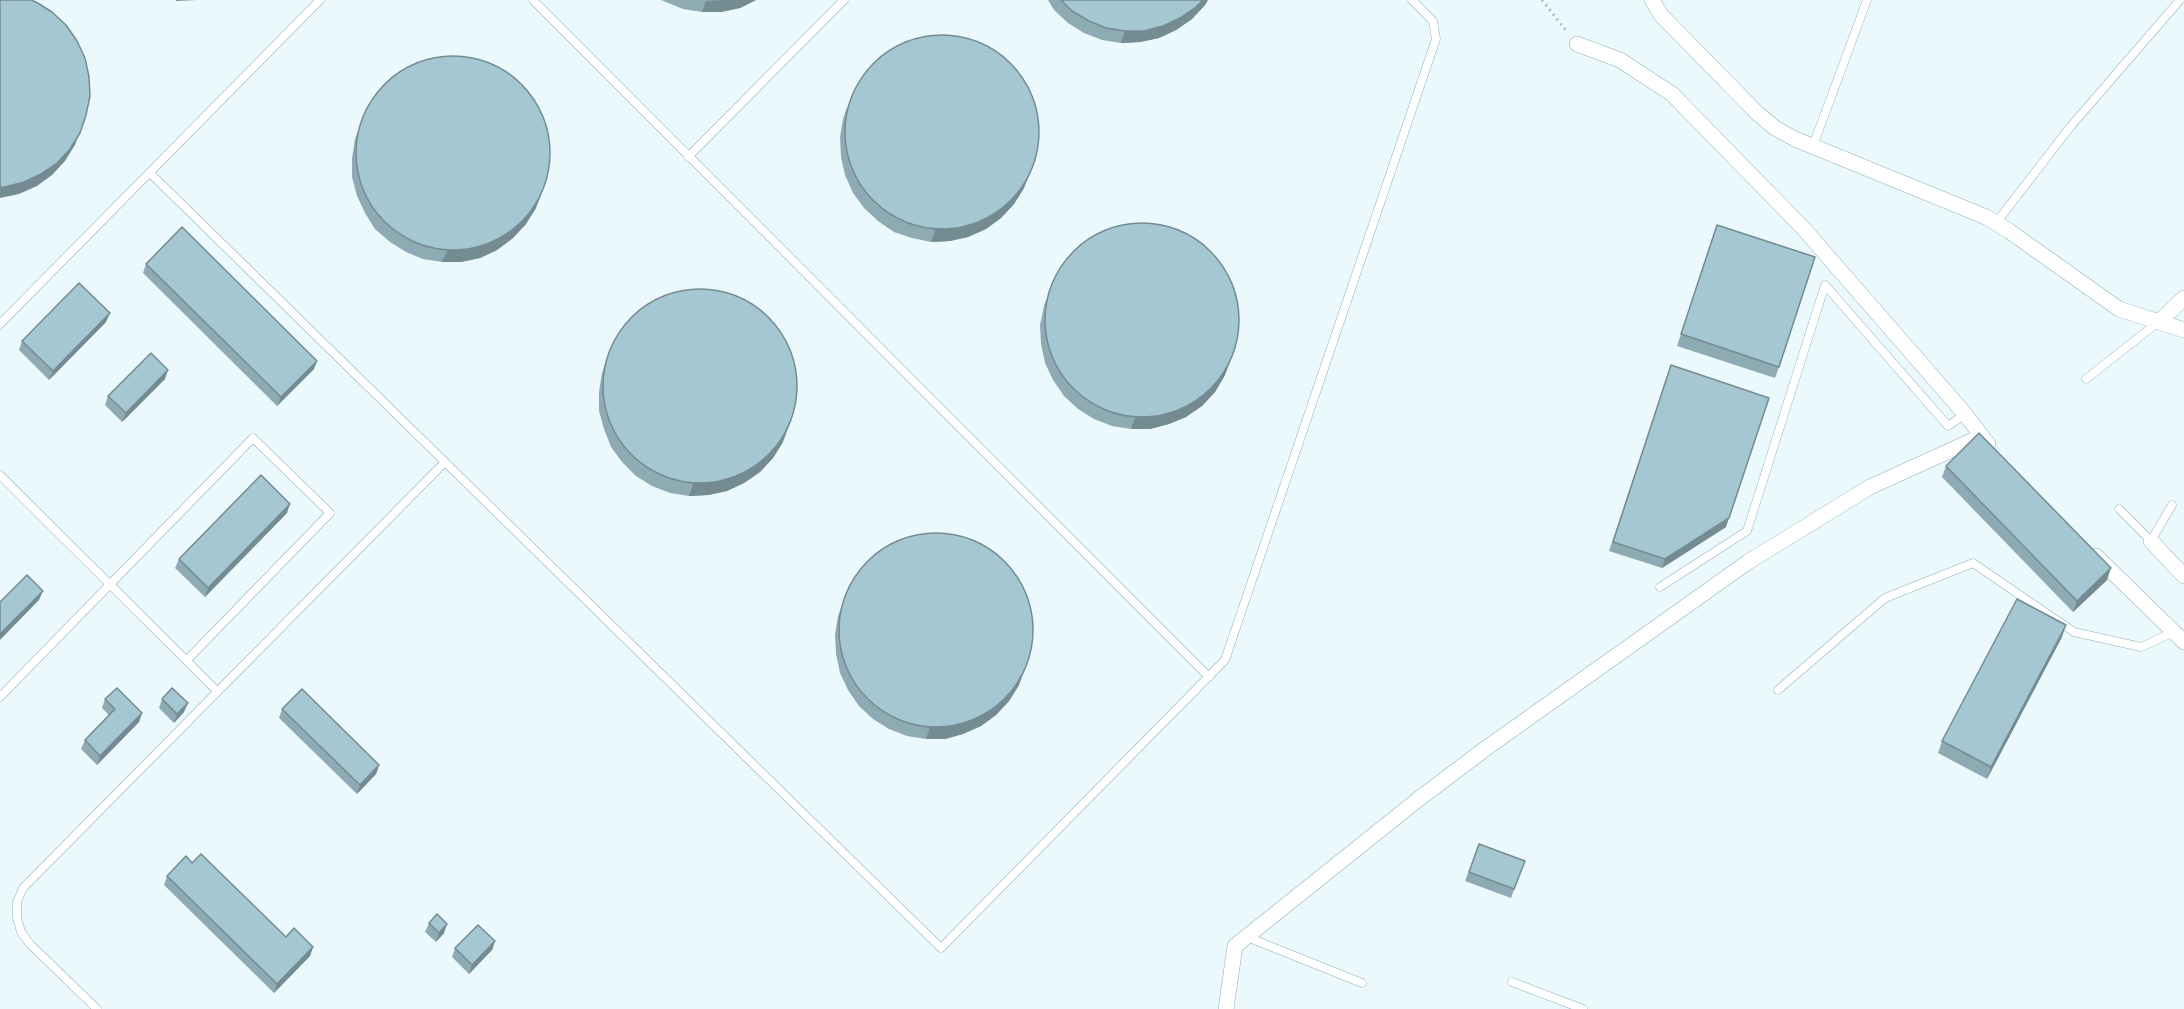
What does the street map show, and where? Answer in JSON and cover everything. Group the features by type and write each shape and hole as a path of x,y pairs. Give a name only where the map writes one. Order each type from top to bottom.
{"street":[{"path":"1652,0 1661,15 1757,113 1775,128 1996,223 2119,309 2184,330"},
{"path":"1576,44 1620,60 1672,94 1803,228 1965,414 2000,459"},
{"path":"2159,322 2184,298"},
{"path":"1226,1009 1235,946 1420,798 1748,562 1870,487 1982,436"},
{"path":"2151,541 2184,576"},
{"path":"2089,549 2179,637"}],"lane":[{"path":"0,324 320,0"},
{"path":"533,0 1209,677"},
{"path":"688,157 844,0"},
{"path":"150,173 940,948 1225,660 1436,39 1433,21 1412,0"},
{"path":"1813,146 1867,0"},
{"path":"1996,223 2070,126 2180,0"},
{"path":"1660,587 1747,531 1825,285 1948,426 1965,414"},
{"path":"2086,379 2159,322"},
{"path":"0,697 253,438 330,513 187,660"},
{"path":"97,1009 30,944 21,932 17,917 17,902 23,888 445,462"},
{"path":"0,475 218,691"},
{"path":"2119,509 2151,541 2172,505"},
{"path":"1778,690 1885,598 1974,563 2074,632 2141,647 2179,637"},
{"path":"1247,937 1362,983"},
{"path":"1512,982 1583,1009"}],"path":[{"path":"1542,0 1576,44"}],"building":[{"path":"0,0 31,0 52,12 66,25 85,58 90,96 80,133 57,163 24,182 5,187 0,187"},
{"path":"1061,0 1203,0 1180,18 1163,26 1144,31 1125,31 1106,28 1089,21 1072,11"},
{"path":"932,35 952,35 988,46 1011,63 1023,78 1032,95 1039,122 1039,142 1032,169 1023,186 1011,201 996,213 979,222 952,229 932,229 896,218 867,194 856,178 849,160 845,142 845,122 856,86 880,57 896,46 914,39"},
{"path":"443,56 463,56 499,67 522,84 534,99 543,116 550,143 550,163 543,190 534,207 522,222 507,234 490,243 463,250 443,250 407,239 378,215 367,199 360,181 356,163 356,143 367,107 391,78 407,67 425,60"},
{"path":"1132,223 1152,223 1188,234 1211,251 1223,266 1232,283 1239,310 1239,330 1232,357 1223,374 1211,389 1196,401 1179,410 1152,417 1132,417 1096,406 1067,382 1056,366 1049,348 1045,330 1045,310 1056,274 1080,245 1096,234 1114,227"},
{"path":"1717,225 1815,257 1779,367 1681,334"},
{"path":"182,227 317,361 281,397 146,264"},
{"path":"79,283 110,313 53,371 22,341"},
{"path":"690,289 710,289 746,300 769,317 781,332 790,349 797,376 797,396 790,423 781,440 769,455 754,467 737,476 710,483 690,483 654,472 625,448 614,432 607,414 603,396 603,376 614,340 638,311 654,300 672,293"},
{"path":"151,353 168,370 126,413 108,396"},
{"path":"1671,365 1769,398 1729,518 1665,559 1613,542"},
{"path":"1979,433 2111,568 2077,601 1946,466"},
{"path":"261,475 290,504 208,588 179,559"},
{"path":"926,533 946,533 982,544 1005,561 1017,576 1026,593 1033,620 1033,640 1026,667 1017,684 1005,699 990,711 973,720 946,727 926,727 890,716 861,692 850,676 843,658 839,640 839,620 850,584 874,555 890,544 908,537"},
{"path":"27,575 43,591 0,634 0,602"},
{"path":"2017,599 2066,625 1991,767 1942,741"},
{"path":"117,688 142,713 100,756 85,740 115,709 105,699"},
{"path":"172,688 188,703 177,714 162,699"},
{"path":"302,689 379,765 360,785 282,709"},
{"path":"1479,844 1525,861 1514,889 1469,872"},
{"path":"201,854 286,937 294,928 313,947 277,984 167,876 186,856 192,863"},
{"path":"437,914 447,924 439,933 429,923"},
{"path":"478,925 495,941 472,965 455,948"}]}
